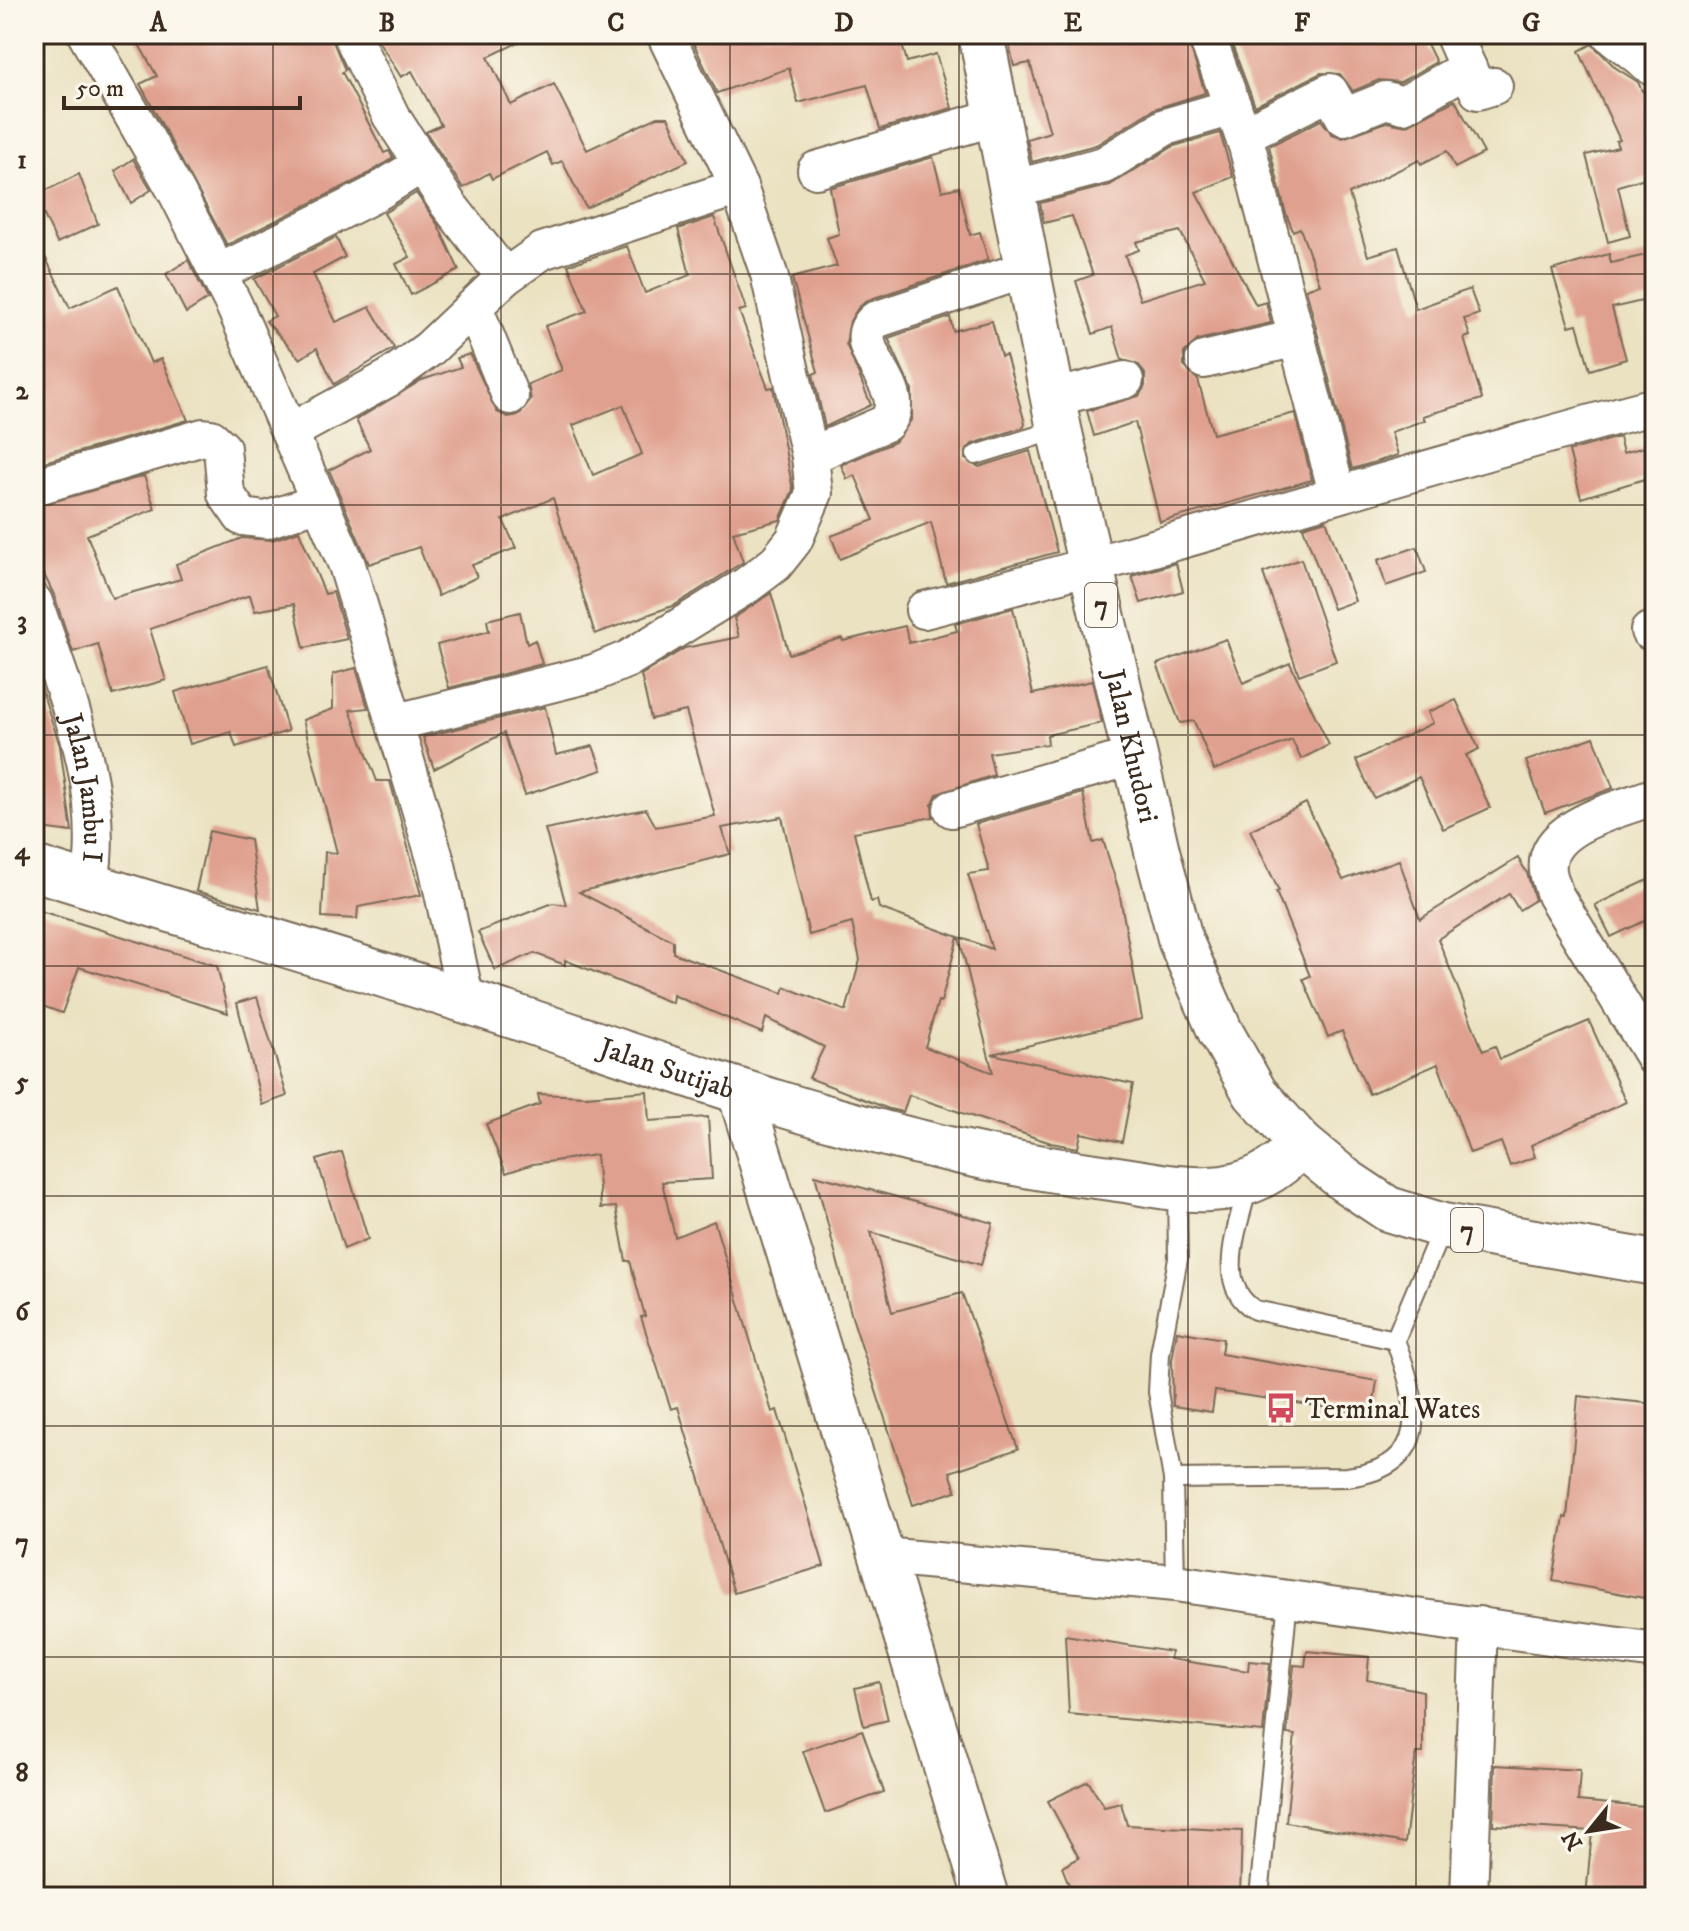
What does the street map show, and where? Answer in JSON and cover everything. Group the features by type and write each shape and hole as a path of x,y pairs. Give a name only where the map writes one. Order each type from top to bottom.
{"main road":[{"name":"Jalan Khudori","path":"981,34 1056,414 1181,942 1220,1031 1255,1093 1301,1144"},
{"name":"Jalan Sutijab","path":"34,868 466,1001 740,1092 903,1138 1037,1168 1208,1190 1248,1185 1279,1166 1301,1144"},
{"path":"740,1092 986,1897"},
{"name":"7","path":"1301,1144 1346,1181 1388,1209 1443,1226 1655,1263"}],"street":[{"path":"86,34 218,273 347,565 397,722 437,865 466,1001"},
{"path":"351,34 391,116 448,204 505,277"},
{"path":"397,722 594,673 667,637 775,564 794,540 814,493 810,456 769,274 739,187 665,34"},
{"path":"1206,34 1238,121 1337,493"},
{"path":"1012,189 1104,165 1165,127 1238,121 1330,92 1344,117 1386,100 1403,105 1481,77 1453,34"},
{"path":"1610,34 1655,69"},
{"path":"816,170 999,116"},
{"path":"218,273 371,196 422,164"},
{"path":"290,432 389,378 429,349 505,277 542,251 739,187"},
{"path":"810,456 886,423 894,414 895,401 866,341 868,326 875,320 1027,269"},
{"path":"474,307 510,396"},
{"path":"1204,360 1297,338"},
{"path":"1056,414 1125,380"},
{"path":"924,610 1092,568 1337,493 1655,406"},
{"path":"34,487 203,437 211,438 222,448 226,494 242,517 266,520 320,502"},
{"name":"Jalan Jambu I","path":"34,602 82,745 95,811 96,847 90,885"},
{"path":"952,809 1135,756"},
{"path":"1655,796 1567,830 1553,845 1547,869 1555,895 1655,1059"},
{"path":"883,1556 1175,1583 1655,1651"},
{"path":"1469,1897 1479,1625"}],"lane":[{"path":"976,455 1056,414"},
{"path":"1248,1185 1231,1270 1233,1286 1245,1305 1255,1310 1395,1340"},
{"path":"1175,1583 1173,1479 1158,1392 1160,1354 1178,1259 1177,1187"},
{"path":"1173,1479 1347,1477 1373,1474 1395,1463 1410,1441 1413,1413 1409,1378 1395,1340 1443,1226"},
{"path":"1259,1897 1288,1599"}],"building":[{"path":"133,34 330,34 345,70 342,72 384,153 389,151 393,158 361,178 227,245 140,84 157,76"},
{"path":"374,34 536,34 488,57 511,105 554,84 587,150 658,117 668,117 688,161 586,208 562,161 553,165 547,152 492,179 489,173 463,188 426,132 441,125 412,71 401,77"},
{"path":"689,34 899,34 907,62 936,54 952,108 880,129 867,85 798,103 789,68 717,93"},
{"path":"1007,34 1186,34 1205,93 1154,109 1096,145 1032,162 1027,139 1050,132 1030,63 1014,66"},
{"path":"1228,34 1422,34 1436,62 1400,82 1379,80 1353,91 1340,74 1321,73 1255,106"},
{"path":"1592,44 1616,68 1638,82 1642,91 1647,89 1655,107 1655,175 1618,186 1630,236 1608,242 1586,155 1618,147 1616,141 1620,140 1579,51"},
{"path":"1455,100 1484,153 1455,168 1447,151 1421,164 1419,160 1349,194 1368,256 1398,247 1416,309 1470,289 1479,314 1464,319 1470,336 1464,338 1482,399 1423,416 1425,420 1391,432 1398,455 1352,469 1306,289 1320,284 1300,228 1293,231 1286,214 1269,146 1321,120 1332,134 1343,138 1387,122 1406,126"},
{"path":"1220,133 1233,177 1196,192 1256,305 1266,302 1271,323 1198,340 1184,353 1184,366 1198,380 1213,434 1295,413 1312,480 1160,522 1135,422 1094,436 1087,411 1139,396 1145,386 1145,374 1139,365 1122,360 1112,327 1093,334 1076,281 1093,275 1072,216 1044,223 1040,203 1110,185 1174,146","holes":["1180,231 1205,280 1140,300 1125,255 1139,250 1136,242"]},
{"path":"933,157 942,191 959,187 970,235 980,232 988,260 868,300 858,308 850,321 846,344 871,405 825,427 813,374 818,372 792,278 837,266 827,238 839,234 830,188"},
{"path":"133,159 151,190 131,203 115,171"},
{"path":"79,174 98,224 57,243 35,196"},
{"path":"416,193 438,225 459,270 411,295 396,264 410,257 384,213"},
{"path":"714,217 746,309 739,311 768,388 773,387 793,490 780,520 733,532 743,562 675,605 595,634 553,498 503,520 516,548 472,565 477,577 438,596 419,547 369,564 329,470 370,449 356,420 422,380 461,367 457,358 470,354 497,412 508,417 519,415 531,400 528,384 562,370 545,326 587,311 568,265 627,246 645,293 690,275 678,229","holes":["623,405 642,454 593,475 573,425"]},
{"path":"34,234 70,308 118,286 151,363 161,359 188,420 34,465"},
{"path":"336,237 345,257 313,274 336,322 370,307 394,348 334,384 317,348 300,359 266,321 275,316 254,279"},
{"path":"1655,253 1655,298 1612,308 1626,359 1590,370 1577,324 1569,326 1552,270 1609,254 1611,263"},
{"path":"188,260 208,299 186,313 166,274"},
{"path":"950,317 953,331 992,321 1001,356 1006,355 1025,423 1024,427 972,444 965,452 965,459 979,467 1030,451 1057,552 946,583 931,522 840,559 831,536 874,520 855,475 847,479 841,465 895,442 912,419 912,390 888,338"},
{"path":"1619,437 1623,453 1655,444 1655,476 1581,498 1569,451"},
{"path":"144,476 155,509 87,535 112,598 181,579 176,564 242,538 272,540 299,531 325,594 333,592 347,639 304,648 294,604 255,611 250,595 150,629 166,680 113,695 98,644 73,652 54,595 34,554 34,507"},
{"path":"1326,520 1355,601 1333,609 1303,527"},
{"path":"1417,547 1426,572 1386,586 1378,560"},
{"path":"1301,559 1336,661 1299,675 1263,573"},
{"path":"1176,563 1183,591 1141,603 1132,576"},
{"path":"771,593 789,654 842,638 843,641 905,626 909,643 957,631 955,624 1013,608 1033,694 1092,681 1102,723 1047,735 1048,744 989,753 994,775 937,794 932,805 933,817 854,832 871,902 877,900 879,908 958,937 925,1047 993,1073 959,937 992,949 968,874 989,871 976,824 1083,793 1093,843 1103,840 1119,891 1142,1019 992,1054 1133,1084 1122,1142 1081,1133 1078,1148 1051,1143 909,1095 903,1112 889,1109 809,1078 824,1047 766,1018 762,1033 673,995 672,1003 565,960 565,965 534,953 495,970 478,932 553,903 566,905 545,829 646,809 656,827 715,816 686,711 651,719 641,675 685,648 739,637 734,618","holes":["782,817 809,935 852,923 860,960 846,1011 785,987 783,993 673,953 673,941 579,892 730,854 722,828"]},
{"path":"520,612 527,644 535,640 542,664 449,688 437,645 489,631 487,620"},
{"path":"1226,639 1243,683 1290,663 1329,745 1301,759 1292,740 1214,770 1194,721 1180,723 1157,664"},
{"path":"268,665 288,731 236,747 231,732 190,744 175,692"},
{"path":"34,667 60,746 72,832 34,827"},
{"path":"356,668 368,708 350,710 377,781 390,781 421,895 358,907 357,919 322,917 325,852 337,853 303,720 333,709 333,674"},
{"path":"1456,700 1479,749 1466,755 1490,808 1443,829 1419,777 1374,798 1356,760 1433,723 1428,712"},
{"path":"545,707 556,755 593,746 602,770 525,795 504,733 434,769 423,737"},
{"path":"1594,737 1613,788 1545,813 1526,761"},
{"path":"1306,803 1343,880 1399,860 1420,919 1518,858 1527,873 1535,900 1519,910 1509,894 1438,939 1483,1051 1495,1046 1500,1059 1589,1021 1626,1102 1531,1145 1535,1157 1510,1166 1501,1142 1470,1153 1438,1064 1369,1094 1342,1031 1328,1037 1303,979 1310,976 1276,892 1279,891 1250,830"},
{"path":"209,831 250,840 260,909 196,891"},
{"path":"1648,880 1655,893 1655,916 1611,937 1595,905"},
{"path":"34,909 217,966 228,1013 79,967 62,1013 34,1003"},
{"path":"257,997 287,1096 262,1105 237,1003"},
{"path":"647,1091 649,1121 708,1117 712,1179 662,1182 675,1237 714,1221 772,1412 777,1410 824,1566 734,1593 678,1407 671,1409 641,1317 645,1316 630,1261 626,1261 616,1207 601,1208 596,1155 533,1164 506,1173 486,1124 540,1104 538,1094 586,1096"},
{"path":"342,1152 368,1239 344,1249 317,1160"},
{"path":"815,1175 993,1223 981,1265 871,1232 892,1312 962,1293 1018,1449 950,1472 956,1491 913,1505 852,1317"},
{"path":"1177,1331 1223,1339 1221,1354 1377,1381 1372,1414 1215,1391 1212,1412 1173,1406 1172,1360"},
{"path":"1578,1396 1655,1404 1655,1600 1553,1581 1564,1517 1567,1518"},
{"path":"1065,1635 1171,1652 1170,1659 1248,1671 1249,1661 1270,1663 1263,1732 1069,1714"},
{"path":"1307,1651 1369,1657 1367,1680 1423,1691 1423,1753 1416,1753 1405,1843 1286,1822 1295,1735 1287,1734 1294,1665 1305,1666"},
{"path":"879,1682 888,1720 864,1726 855,1688"},
{"path":"862,1730 884,1792 825,1813 803,1751"},
{"path":"1495,1765 1580,1770 1578,1801 1655,1808 1655,1897 1586,1897 1592,1831 1493,1825"},
{"path":"1088,1781 1104,1807 1121,1803 1127,1825 1242,1831 1240,1897 1074,1897 1062,1867 1079,1858 1048,1801"}],"place":[{"name":"Terminal Wates","path":"1281,1408"}]}
